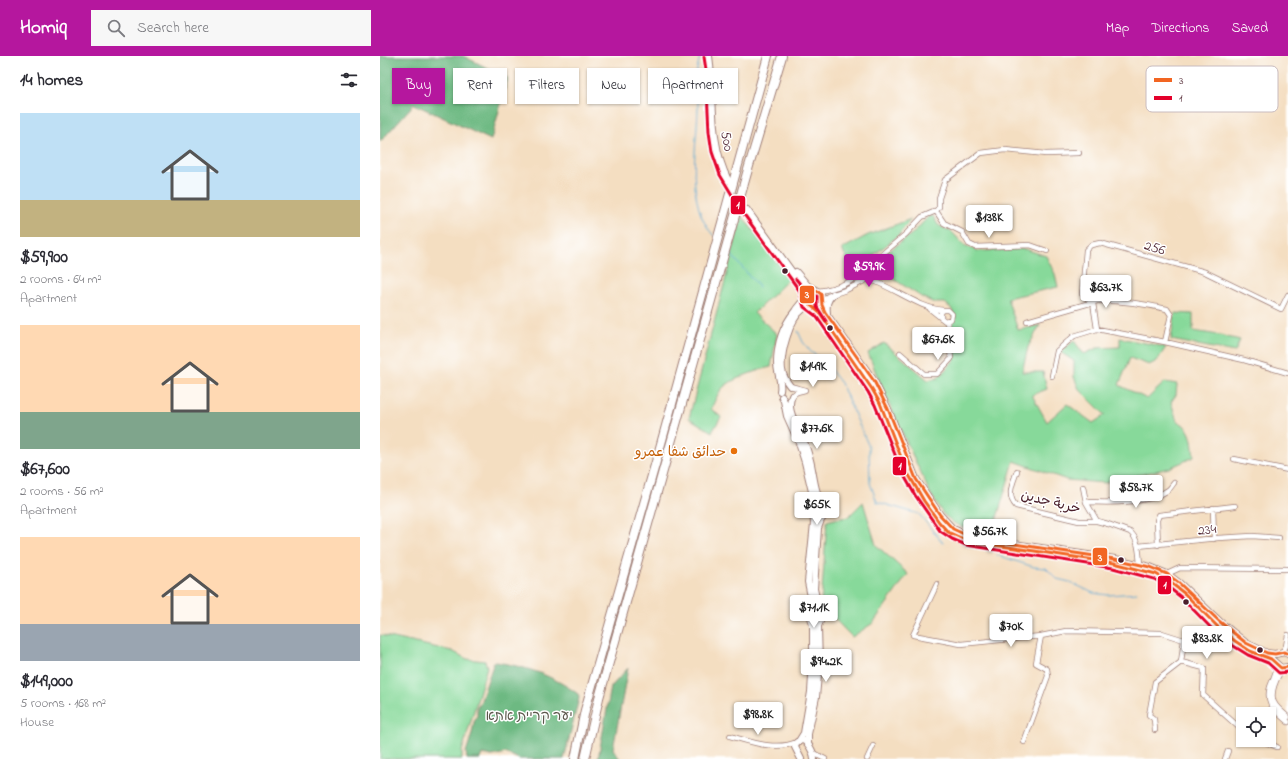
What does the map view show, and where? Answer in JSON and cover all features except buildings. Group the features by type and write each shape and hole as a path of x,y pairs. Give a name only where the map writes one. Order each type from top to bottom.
{"highway":[{"path":"573,759 589,695 663,436 768,56"},
{"path":"586,759 590,733 599,698 747,173 782,56"}],"main road":[{"name":"500","path":"709,56 716,143 721,163 728,180"},
{"path":"747,210 803,287 808,304 820,313 872,389 880,403 914,486 939,522 948,532 960,538 974,542 1114,563 1152,572 1185,594 1220,628 1237,639 1261,651 1271,654 1283,653"},
{"path":"765,236 806,283 822,295 824,309 828,316 879,390 916,479 948,526 960,532 987,540 1140,564 1159,570 1167,574 1185,588 1250,651 1268,658 1279,666 1286,667"},
{"path":"801,759 795,747 804,733 812,682 813,624 810,614 812,602 808,582 814,524 814,500 799,443 787,416 784,401 780,394 781,383 777,368 777,360 781,336 790,317 810,291 816,291"},
{"path":"828,316 827,304 833,294"},
{"path":"814,759 808,744 808,734 816,697 819,665 818,626 824,613 817,602 814,589 818,528 826,511 819,499 805,443 791,413 790,404 793,390 785,380 782,370 783,351 786,338 794,321 800,311 812,306 818,306 822,301"},
{"path":"780,390 784,386 790,386"},
{"path":"782,397 788,399 792,396"},
{"path":"813,511 815,506 818,504 824,506"},
{"path":"813,511 816,517 820,518 824,516"},
{"path":"811,610 816,607 822,609"},
{"path":"811,617 816,620 821,619"},
{"path":"1276,663 1276,658 1283,653"},
{"path":"798,741 805,741 808,744"}],"street":[{"path":"816,291 829,289 859,275 906,234 922,217 936,211 939,207 939,198 945,180 981,153 1004,150 1046,154 1079,153"},
{"path":"936,211 944,223 962,232 969,244 974,247 1030,245 1047,251"},
{"name":"256","path":"1098,329 1093,303 1082,294 1086,250 1091,245 1100,243 1205,272 1280,309 1288,295"},
{"path":"870,266 876,268 882,281 890,287"},
{"path":"866,269 865,275 870,279 890,287 928,307 947,321"},
{"path":"822,301 825,297 846,290 870,279 874,279 878,275"},
{"path":"1027,321 1097,301 1108,300 1147,305 1167,309 1171,315 1165,342"},
{"path":"928,307 948,310 952,314 952,317 947,321"},
{"path":"941,318 941,314 944,310"},
{"path":"900,353 924,374 937,374 951,359 947,321"},
{"path":"1052,376 1057,351 1074,336 1098,329 1244,360 1288,373"},
{"path":"790,386 806,390 797,392 792,396"},
{"path":"1234,459 1288,470"},
{"name":"خربة جدين","path":"1017,471 1010,496 1012,502 1016,506 1079,521 1097,521 1108,524 1133,534 1138,546"},
{"path":"1086,502 1108,503 1140,500 1169,490 1174,483"},
{"path":"1083,487 1086,502 1097,521"},
{"path":"1158,545 1157,520 1159,515 1235,506"},
{"path":"1213,508 1214,539"},
{"name":"234","path":"1138,546 1252,536 1279,538"},
{"path":"1138,546 1140,564"},
{"path":"1167,574 1180,568 1288,569"},
{"path":"937,584 913,635 961,644 1041,636 1066,631 1162,634 1184,640 1225,646 1237,639"},
{"path":"1024,742 1048,676 1047,669 1036,663 1041,636"},
{"path":"1283,653 1288,639"},
{"path":"1155,730 1154,719 1149,715 1155,682 1181,662 1184,640"},
{"path":"1181,662 1204,668 1202,695 1236,725"},
{"path":"1276,663 1276,672 1269,690 1269,700 1272,708 1288,722"},
{"path":"1286,667 1279,673 1273,688 1272,699 1276,706 1288,717"},
{"path":"730,736 759,745 784,745 798,741"},
{"path":"784,745 797,751"},
{"path":"867,759 873,746"},
{"path":"1225,759 1228,750"},
{"path":"811,752 825,759"}],"green space":[{"path":"380,56 463,56 488,68 453,68 453,104 501,104 491,140 414,104 380,142"},
{"path":"742,216 790,278 754,313 777,334 771,367 742,377 723,387 711,409 721,417 712,432 689,418"},
{"path":"929,216 933,216 938,225 952,232 964,245 978,251 1025,249 1046,256 1055,274 1058,287 1007,298 1018,330 1040,325 1028,347 1022,372 1043,372 1047,389 1032,395 1047,422 1067,404 1093,423 1105,415 1079,389 1074,377 1074,361 1060,352 1074,341 1084,354 1097,348 1120,347 1120,338 1166,347 1157,361 1149,365 1130,358 1119,385 1147,399 1165,382 1177,384 1176,395 1171,402 1177,421 1186,427 1191,436 1194,457 1169,468 1104,483 1067,480 1014,461 992,534 971,531 954,523 943,514 930,493 885,395 868,353 884,343 928,380 938,378 955,359 950,329 955,317 951,308 945,303 935,303 923,298 895,280 884,271 883,263 877,260 913,233"},
{"path":"911,219 898,236 853,271 842,249 868,235"},
{"path":"1175,313 1193,314 1193,331 1240,340 1235,352 1171,340"},
{"path":"863,502 876,545 908,574 873,623 852,637 821,605 827,521 848,517"},
{"path":"380,635 452,651 467,659 485,661 487,667 462,751 462,759 380,759"},
{"name":"יער קריית אתא","path":"496,662 529,669 559,682 578,694 579,698 564,759 519,759 506,753 492,756 482,754 480,759 467,759 466,752 477,716 477,706 479,706 493,665 492,663"},
{"path":"628,668 613,749 620,759 598,759 611,687"}],"waterway":[{"path":"700,56 696,77 698,108 694,175 695,192 705,223 714,236"},
{"path":"729,252 759,287"},
{"path":"798,331 803,342 811,352 822,359 841,383 869,447 870,483 877,502 919,514 943,543"},
{"path":"997,555 1034,567 1046,568 1057,579 1070,582 1093,593 1108,595 1137,593"}],"tunnel":[{"path":"731,185 747,210"}],"transit line":[{"name":"1","path":"704,57 709,132 712,152 720,175 743,213 799,290 804,307 816,316 868,392 875,405 902,472 915,495 940,531 952,539 966,545 1113,568 1154,579 1168,587 1182,598 1215,632 1232,645 1248,655 1268,663 1279,673 1288,672"},
{"name":"1","path":"796,279 805,290 817,296 817,307 826,321"},
{"name":"3","path":"1288,654 1284,652 1275,654 1267,653 1246,643 1219,621 1179,583 1167,574 1150,567 1115,559 987,540 966,535 953,529 940,515 916,479 888,409 874,381 825,312 822,305 821,294 814,291 807,294 806,300 808,303 820,313 872,389 880,403 906,470 924,501 948,532 974,542 1114,563 1156,574 1185,594 1219,628 1235,641 1250,651 1271,659 1281,668 1288,667"}],"place":[{"name":"حدائق شفا عمرو","path":"734,451"}]}
